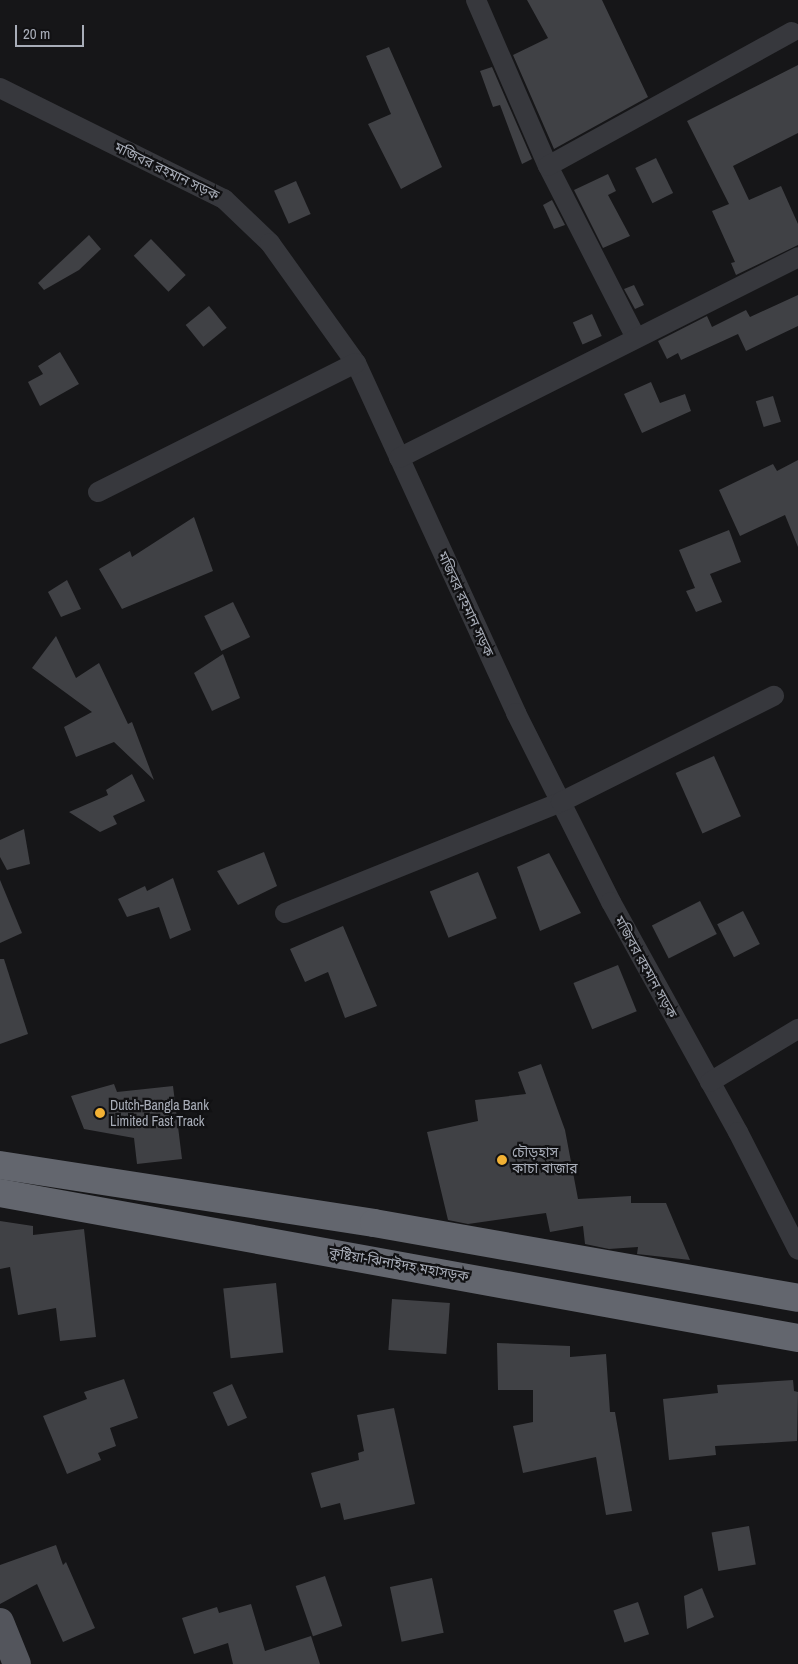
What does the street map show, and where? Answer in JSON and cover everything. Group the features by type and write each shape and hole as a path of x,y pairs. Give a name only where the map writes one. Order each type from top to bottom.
{"highway":[{"path":"0,1165 374,1224 798,1298"},
{"name":"কুষ্টিয়া-ঝিনাইদহ মহাসড়ক","path":"0,1194 798,1338"}],"main road":[{"path":"0,1622 17,1664"}],"street":[{"path":"476,0 548,166 636,338"},
{"path":"548,166 792,32"},
{"name":"মজিবর রহমান সড়ক","path":"0,88 224,199 270,243 356,363 560,802 611,902 710,1082 798,1250"},
{"path":"399,458 798,257"},
{"path":"98,492 356,363"},
{"path":"285,913 560,802 774,696"},
{"path":"710,1082 798,1029"}],"building":[{"path":"527,0 602,0 648,97 554,149 513,55 548,38"},
{"path":"389,47 442,167 401,189 368,124 391,114 366,56"},
{"path":"798,65 798,133 733,166 749,200 781,186 798,224 798,245 736,275 731,263 735,262 712,211 729,204 687,121"},
{"path":"492,67 532,159 522,164 500,105 493,107 480,71"},
{"path":"656,158 673,193 652,203 635,168"},
{"path":"608,174 616,191 608,195 630,236 603,248 574,190"},
{"path":"296,181 311,214 289,224 274,191"},
{"path":"552,200 565,225 554,229 543,205"},
{"path":"89,235 101,249 79,270 44,290 38,283"},
{"path":"151,239 186,275 168,292 134,256"},
{"path":"634,285 644,305 635,309 624,289"},
{"path":"798,295 798,326 746,351 738,334 681,360 678,353 667,359 658,341 707,316 712,327 746,310 750,317"},
{"path":"209,306 227,328 203,347 186,325"},
{"path":"592,314 602,336 583,344 573,323"},
{"path":"60,352 79,384 40,406 28,382 43,374 38,366"},
{"path":"651,382 660,403 685,394 691,411 642,433 624,394"},
{"path":"773,396 781,422 764,427 756,401"},
{"path":"798,460 798,547 785,515 740,536 719,490 773,464 777,471"},
{"path":"194,517 213,571 122,609 99,569 130,551 132,557"},
{"path":"729,530 741,562 710,574 722,602 696,612 686,591 695,588 679,550"},
{"path":"67,580 81,609 61,617 48,592"},
{"path":"233,602 250,637 221,651 204,616"},
{"path":"56,636 76,678 99,663 128,724 132,722 154,780 114,742 76,757 64,727 92,712 32,668"},
{"path":"223,654 240,698 212,711 194,673"},
{"path":"714,756 741,816 702,833 676,773"},
{"path":"132,774 145,801 113,816 117,824 100,832 69,812 108,795 106,790"},
{"path":"24,829 30,864 7,870 0,857 0,840"},
{"path":"264,852 277,886 238,905 217,871"},
{"path":"549,853 581,913 540,931 517,867"},
{"path":"478,872 497,918 449,938 430,891"},
{"path":"173,878 191,930 170,939 159,907 127,917 118,899 145,886 147,891"},
{"path":"0,880 22,933 0,943"},
{"path":"700,901 717,934 669,958 652,926"},
{"path":"743,911 760,944 734,957 717,924"},
{"path":"343,926 377,1006 345,1018 328,972 305,982 290,949"},
{"path":"0,959 4,959 28,1034 0,1044"},
{"path":"618,965 637,1011 592,1029 573,983"},
{"path":"541,1064 565,1130 578,1199 631,1196 631,1203 666,1203 690,1260 637,1254 638,1247 609,1249 585,1244 583,1226 550,1232 546,1213 468,1224 448,1220 427,1132 478,1121 475,1100 526,1094 518,1072"},
{"path":"114,1084 117,1092 173,1086 182,1159 137,1164 134,1138 84,1129 71,1096"},
{"path":"0,1221 33,1226 33,1235 84,1229 96,1337 60,1341 56,1308 18,1315 10,1267 0,1269"},
{"path":"276,1283 283,1353 231,1358 223,1289"},
{"path":"392,1299 450,1303 446,1354 388,1350"},
{"path":"497,1343 570,1346 570,1357 606,1354 610,1412 615,1412 632,1511 606,1515 596,1457 523,1473 513,1426 533,1422 533,1390 498,1390"},
{"path":"124,1379 138,1418 110,1428 116,1446 98,1453 101,1460 67,1474 43,1416 87,1399 84,1392"},
{"path":"793,1380 794,1391 798,1392 797,1441 715,1446 716,1455 669,1460 663,1399 718,1393 717,1385"},
{"path":"232,1384 247,1418 228,1426 213,1393"},
{"path":"394,1408 415,1504 344,1520 340,1503 321,1508 311,1473 359,1460 358,1453 364,1451 357,1415"},
{"path":"749,1526 756,1564 718,1571 712,1533"},
{"path":"56,1545 63,1565 66,1562 95,1628 63,1642 37,1584 0,1604 0,1565"},
{"path":"325,1576 342,1626 313,1636 296,1586"},
{"path":"432,1578 444,1633 402,1642 390,1587"},
{"path":"702,1588 714,1617 687,1629 684,1596"},
{"path":"638,1602 649,1634 624,1643 613,1610"},
{"path":"251,1604 265,1651 311,1636 320,1664 233,1664 228,1643 194,1654 182,1618 217,1607 219,1613"}],"place":[{"name":"Dutch-Bangla Bank Limited Fast Track","path":"100,1113"},
{"name":"চৌড়হাস কাচা বাজার","path":"502,1160"}]}
